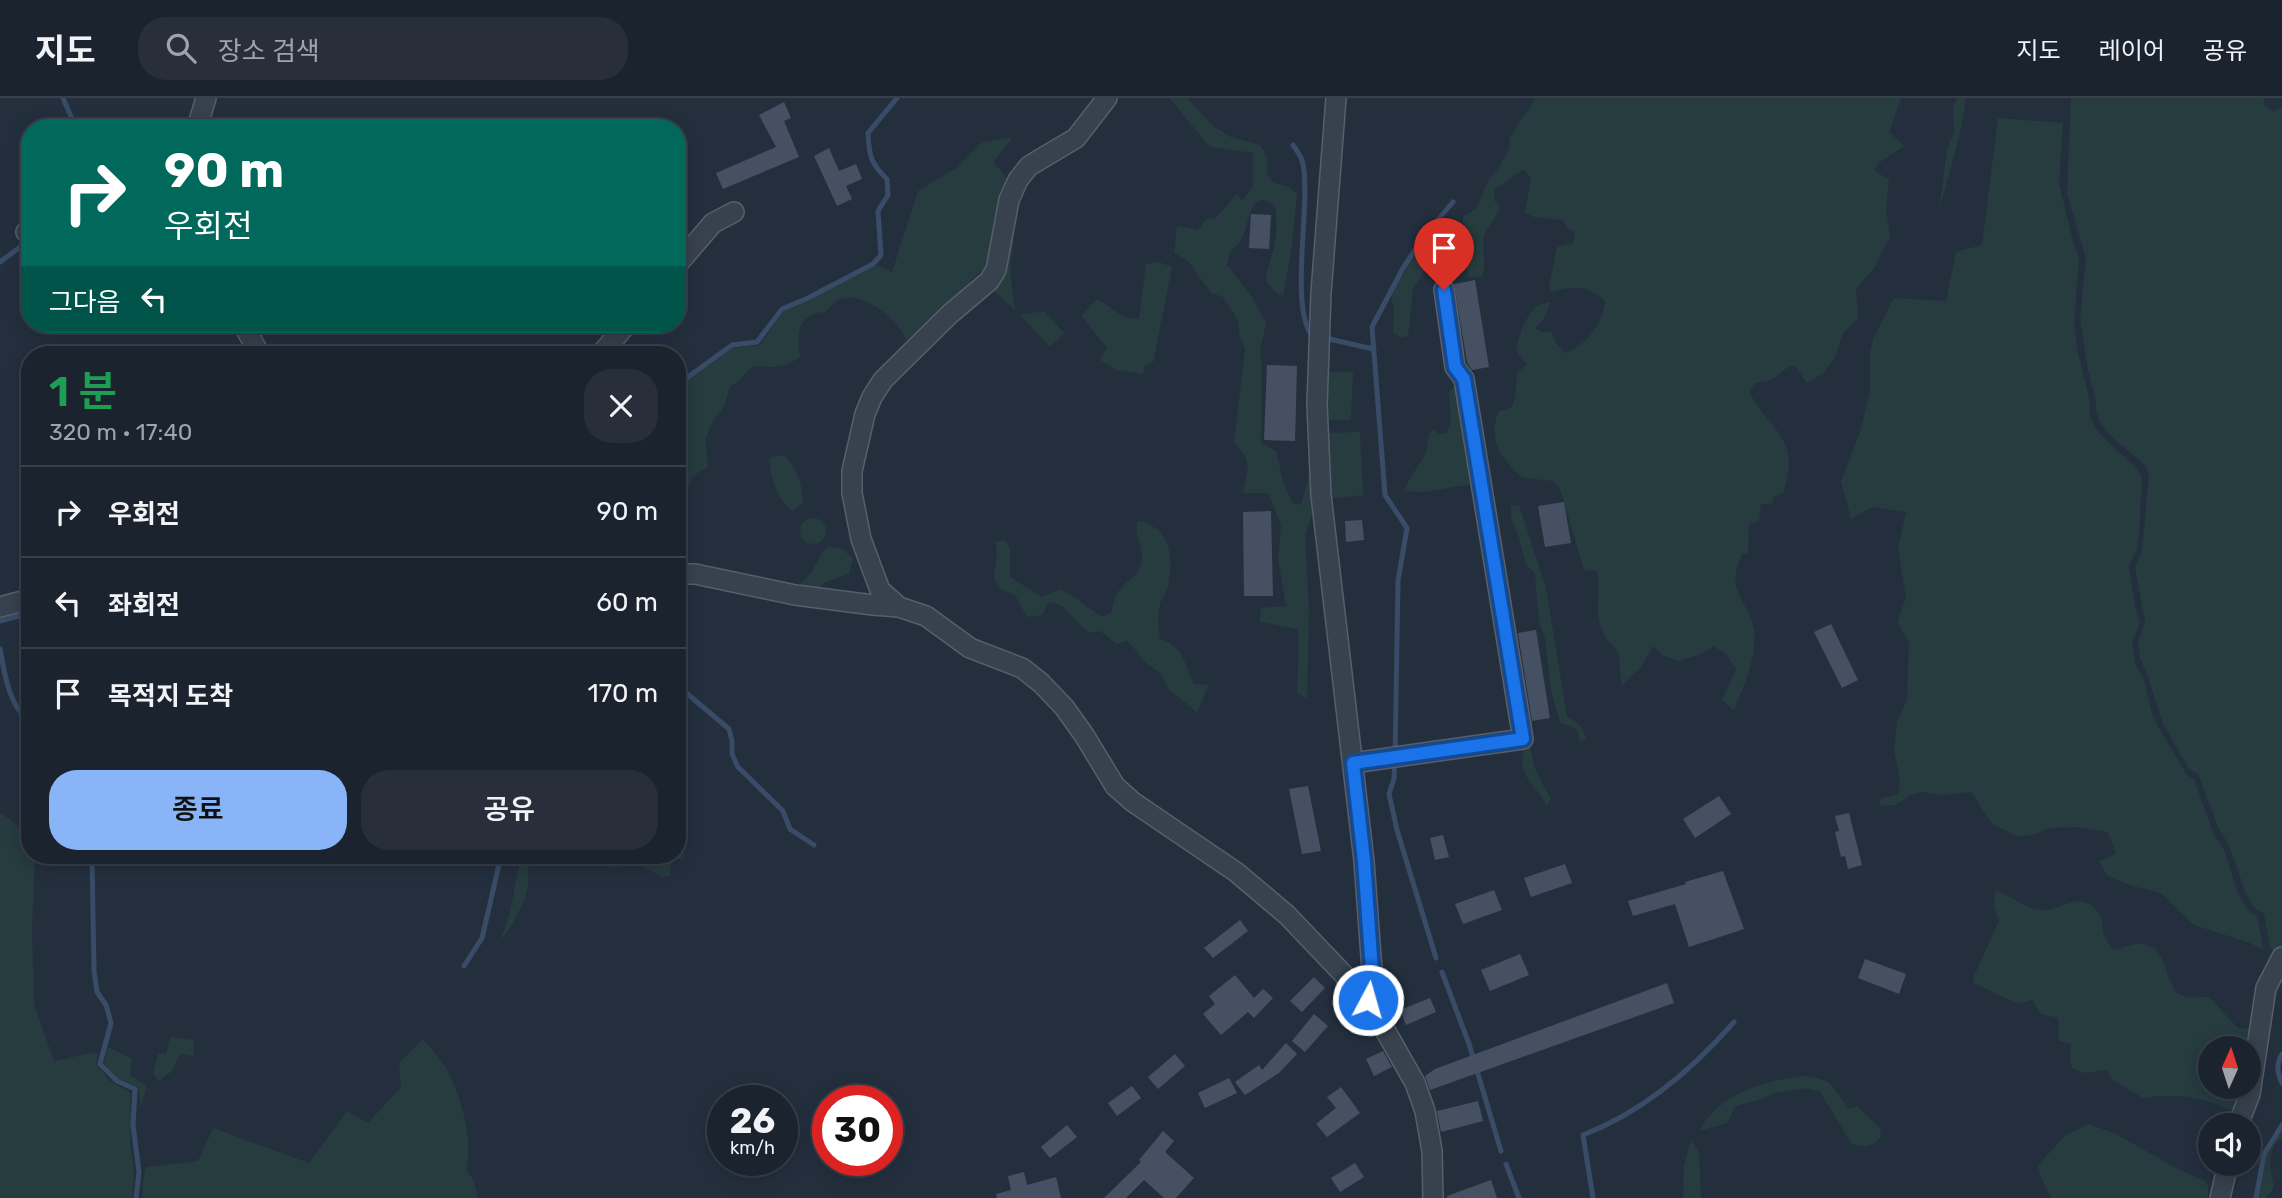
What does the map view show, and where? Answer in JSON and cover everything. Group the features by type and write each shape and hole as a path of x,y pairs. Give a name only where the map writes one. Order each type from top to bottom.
{"street":[{"path":"200,119 206,98"},
{"path":"899,607 880,590 861,539 852,493 852,471 865,414 883,380 950,313 989,281 996,270 1009,200 1018,180 1029,166 1076,138 1107,98"},
{"path":"1336,98 1321,293 1317,404 1321,495 1364,861 1372,970 1368,1000"},
{"path":"686,254 713,223 734,212"},
{"path":"1353,763 1523,739 1464,379 1455,367 1444,290"},
{"path":"686,574 795,595 899,607 926,616 970,648 1022,668 1041,683 1064,707 1115,786 1133,802 1236,872 1287,915 1368,1000 1415,1083 1425,1111 1432,1151 1433,1198"},
{"path":"0,607 21,601"},
{"path":"2243,1113 2250,1094 2266,988 2282,957"},
{"path":"2220,1198 2225,1176"}],"green space":[{"path":"1169,98 1187,98 1213,126 1231,137 1260,145 1267,157 1267,175 1274,183 1289,187 1297,194 1283,296 1275,292 1266,281 1276,227 1275,206 1267,201 1261,200 1252,208 1243,236 1231,252 1227,265 1251,295 1266,323 1260,350 1261,443 1276,451 1283,481 1292,503 1301,505 1310,472 1315,473 1314,507 1305,536 1309,613 1307,699 1297,693 1297,629 1260,622 1261,608 1286,606 1278,558 1281,525 1268,493 1243,493 1247,460 1234,443 1245,349 1239,334 1239,322 1223,297 1211,293 1188,261 1174,253 1177,226 1198,230 1206,219 1216,218 1237,194 1242,201 1253,186 1253,153 1210,147"},
{"path":"1536,98 1901,98 1889,132 1905,146 1880,162 1874,170 1889,180 1886,209 1890,236 1875,267 1856,289 1858,318 1843,334 1834,360 1822,374 1807,383 1795,366 1791,365 1771,380 1755,383 1749,392 1782,438 1789,460 1783,493 1774,496 1772,504 1761,504 1759,521 1749,524 1748,553 1742,554 1737,567 1739,595 1754,631 1754,651 1734,710 1722,700 1736,669 1727,655 1713,646 1701,654 1679,661 1662,655 1653,646 1641,667 1622,685 1618,653 1605,637 1599,621 1596,571 1584,570 1560,489 1553,481 1523,478 1508,464 1498,449 1495,423 1498,412 1512,407 1517,373 1527,364 1516,351 1523,327 1531,313 1536,307 1550,302 1545,317 1535,328 1541,332 1552,332 1555,342 1565,353 1580,345 1592,333 1601,317 1605,301 1593,292 1580,288 1552,292 1549,286 1557,247 1573,243 1575,232 1568,229 1563,220 1534,217 1525,213 1531,179 1524,169 1495,189 1494,200 1500,207 1484,237 1482,276 1469,278 1460,233 1464,216 1476,209 1488,181 1509,149 1510,137"},
{"path":"1957,98 1966,98 1964,112 1939,211 1947,149 1954,132 1953,107"},
{"path":"2071,98 2265,98 2263,104 2273,111 2282,108 2282,946 2277,956 2270,947 2264,914 2254,907 2246,894 2230,847 2218,827 2198,774 2190,770 2163,724 2140,658 2138,643 2145,622 2135,567 2142,550 2149,477 2146,466 2112,437 2101,424 2096,412 2080,319 2086,258 2067,193"},
{"path":"1998,118 2063,123 2059,183 2079,259 2074,322 2077,349 2090,401 2089,415 2098,432 2142,477 2139,536 2129,566 2140,622 2132,643 2135,663 2144,680 2158,727 2187,775 2194,779 2213,833 2225,852 2239,897 2250,912 2257,916 2264,950 2194,925 2161,893 2129,885 2107,875 2099,861 2116,854 2108,832 2076,827 2049,828 2019,837 1992,824 1971,792 1943,795 1924,792 1911,795 1896,805 1881,806 1879,799 1898,794 1900,783 1894,749 1897,722 1907,700 1909,642 1897,622 1906,598 1898,548 1906,512 1872,507 1851,519 1841,481 1860,432 1870,391 1870,352 1873,339 1894,298 1946,301 1956,252 1982,245"},
{"path":"1013,137 993,162 1008,179 990,264 908,345 898,326 889,317 880,309 857,299 836,301 826,311 815,313 808,318 799,332 800,357 781,366 754,367 730,386 724,407 713,420 705,440 708,466 692,477 686,494 686,381 732,348 760,345 784,311 877,265 892,272 918,191 956,168 981,143"},
{"path":"1007,233 1014,238 1010,271 1015,310 988,286"},
{"path":"1416,252 1424,272 1413,289 1408,336 1402,338 1393,333 1394,309 1391,294"},
{"path":"1159,262 1172,267 1153,362 1145,365 1143,374 1116,370 1100,360 1107,348 1081,315 1098,299 1124,317 1139,319 1146,264"},
{"path":"1044,311 1064,333 1050,347 1020,315"},
{"path":"1325,372 1353,372 1351,420 1324,420"},
{"path":"1461,381 1478,483 1425,492 1404,491 1426,453 1432,429 1440,434 1447,433 1451,423 1449,392"},
{"path":"1360,432 1363,495 1327,499 1325,433"},
{"path":"775,455 786,457 799,478 803,502 793,511 778,495 773,481 769,459"},
{"path":"1519,505 1546,587 1567,717 1580,726 1586,740 1580,741 1577,729 1560,723 1551,690 1545,638 1539,622 1535,574 1526,564 1511,519 1511,506"},
{"path":"813,518 822,522 826,531 822,540 813,544 804,540 800,531 804,522"},
{"path":"1138,521 1157,530 1168,545 1170,575 1159,610 1160,639 1179,652 1194,684 1209,685 1197,712 1168,689 1162,675 1145,662 1128,641 1117,644 1100,631 1091,633 1056,603 1048,602 1042,615 1027,617 1015,595 1002,590 994,579 997,552 995,541 1006,541 1010,549 1010,577 1042,597 1060,589 1103,617 1111,613 1118,593 1141,565"},
{"path":"828,547 843,549 853,559 849,574 823,583 817,594 795,591 811,572"},
{"path":"1525,742 1529,742 1535,769 1551,799 1547,806 1524,771"},
{"path":"0,813 21,829 21,864 35,864 32,928 34,1004 54,1061 98,1053 96,1064 110,1081 131,1093 130,1143 134,1172 132,1198 0,1198"},
{"path":"519,864 529,864 525,898 501,940 510,912"},
{"path":"637,864 672,864 669,876 661,877"},
{"path":"1995,891 2035,909 2053,909 2077,901 2085,902 2100,915 2105,937 2114,950 2139,944 2152,947 2163,960 2175,990 2187,997 2209,997 2238,1028 2249,1029 2249,1036 2198,1036 2198,1099 2242,1099 2237,1113 2214,1103 2192,1098 2143,1098 2111,1079 2107,1070 2085,1073 2072,1068 2071,1044 2059,1041 2058,1018 2041,1014 2032,1000 2018,1004 1974,983 1973,978 1999,921 1994,906"},
{"path":"170,1037 194,1040 193,1056 180,1054 172,1071 159,1081 153,1074 158,1054 166,1053"},
{"path":"423,1039 445,1066 457,1092 467,1133 466,1170 474,1181 478,1198 143,1198 146,1167 198,1161 213,1128 309,1163 347,1111 368,1123 401,1087 399,1063"},
{"path":"108,1047 132,1059 130,1075 147,1086 141,1106 138,1087 117,1078 104,1063"},
{"path":"1806,1076 1829,1083 1850,1109 1857,1106 1880,1128 1881,1137 1867,1146 1851,1143 1820,1092 1808,1088 1774,1093 1736,1106 1727,1123 1699,1131 1708,1118 1731,1098 1759,1085"},
{"path":"2088,1124 2114,1133 2205,1181 2208,1198 2051,1198 2038,1165 2065,1136"},
{"path":"2282,1129 2282,1138 2271,1154 2270,1167 2274,1187 2266,1198 2257,1198 2261,1176 2265,1154"},
{"path":"1691,1140 1699,1152 1701,1198 1683,1198 1684,1166"}],"building":[{"path":"784,102 791,118 784,121 799,157 723,189 716,173 776,147 759,115"},
{"path":"829,148 839,171 856,164 862,179 846,186 852,199 837,206 814,156"},
{"path":"1251,214 1271,215 1269,249 1249,248"},
{"path":"1475,280 1489,367 1472,370 1467,362 1454,284"},
{"path":"1267,365 1297,366 1295,441 1264,440"},
{"path":"1564,502 1571,543 1545,547 1538,506"},
{"path":"1271,511 1273,596 1244,596 1243,512"},
{"path":"1362,520 1364,540 1346,542 1345,521"},
{"path":"1831,624 1858,680 1842,688 1814,632"},
{"path":"1536,630 1550,718 1532,721 1518,633"},
{"path":"1308,786 1321,851 1302,854 1289,789"},
{"path":"1719,796 1731,814 1695,838 1683,819"},
{"path":"1849,813 1862,865 1848,869 1845,856 1841,857 1835,832 1839,831 1835,816"},
{"path":"1443,835 1449,857 1435,860 1430,838"},
{"path":"1565,864 1572,883 1531,897 1524,878"},
{"path":"1723,871 1744,929 1689,947 1675,904 1633,916 1628,901"},
{"path":"1494,890 1502,910 1463,924 1455,904"},
{"path":"1240,920 1248,931 1213,958 1204,948"},
{"path":"1520,954 1529,975 1490,991 1481,970"},
{"path":"1865,959 1906,974 1899,994 1858,978"},
{"path":"1235,975 1254,998 1263,989 1273,998 1254,1018 1248,1012 1221,1035 1203,1014 1215,1004 1209,996"},
{"path":"1314,977 1325,988 1302,1012 1290,1001"},
{"path":"1667,983 1674,1003 1430,1090 1425,1076 1435,1069"},
{"path":"1430,998 1436,1012 1406,1025 1400,1010"},
{"path":"1314,1014 1328,1026 1305,1052 1292,1041"},
{"path":"1286,1043 1297,1054 1279,1073 1245,1095 1235,1082 1259,1065 1262,1070"},
{"path":"1383,1051 1392,1067 1374,1076 1366,1059"},
{"path":"1175,1054 1185,1066 1158,1089 1148,1077"},
{"path":"1229,1078 1237,1093 1205,1108 1198,1093"},
{"path":"1132,1086 1141,1098 1117,1116 1108,1103"},
{"path":"1341,1087 1360,1113 1327,1137 1316,1124 1336,1108 1327,1097"},
{"path":"1478,1101 1483,1121 1441,1132 1437,1111"},
{"path":"1067,1125 1077,1137 1050,1158 1041,1147"},
{"path":"1163,1131 1174,1141 1165,1152 1194,1178 1176,1198 1164,1198 1144,1180 1126,1198 1104,1198 1141,1162 1139,1160"},
{"path":"1355,1163 1364,1177 1340,1192 1331,1178"},
{"path":"1024,1172 1027,1185 1056,1177 1061,1198 997,1198 996,1194 1011,1190 1008,1176"},
{"path":"1491,1180 1497,1198 1447,1198 1447,1196"}],"waterway":[{"path":"63,98 72,119"},
{"path":"686,378 732,345 757,342 782,309 873,264 881,255 878,211 888,195 887,179 872,159 868,133 897,98"},
{"path":"1293,145 1303,164 1305,182 1302,302 1305,321 1312,336"},
{"path":"1436,958 1397,830 1389,794 1394,779 1395,756 1398,581 1407,528 1385,495 1372,327 1403,268 1425,235 1453,202"},
{"path":"0,262 21,246"},
{"path":"1325,338 1373,349"},
{"path":"0,621 21,615"},
{"path":"0,649 12,698 21,712"},
{"path":"686,693 729,729 732,754 738,767 783,811 790,829 814,845"},
{"path":"92,864 94,971 97,992 106,1005 111,1023 100,1064 117,1081 135,1089 133,1125 139,1172 136,1198"},
{"path":"464,966 482,938 499,864"},
{"path":"1442,972 1469,1044 1501,1151"},
{"path":"1593,1198 1583,1135 1626,1114 1665,1088 1701,1057 1734,1022"},
{"path":"2282,1054 2278,1068 2282,1083"},
{"path":"2256,1198 2264,1154 2282,1125"},
{"path":"1506,1164 1519,1198"}],"route":[{"path":"1368,1000 1372,970 1353,763 1523,739 1464,379 1455,367 1444,290"}]}
